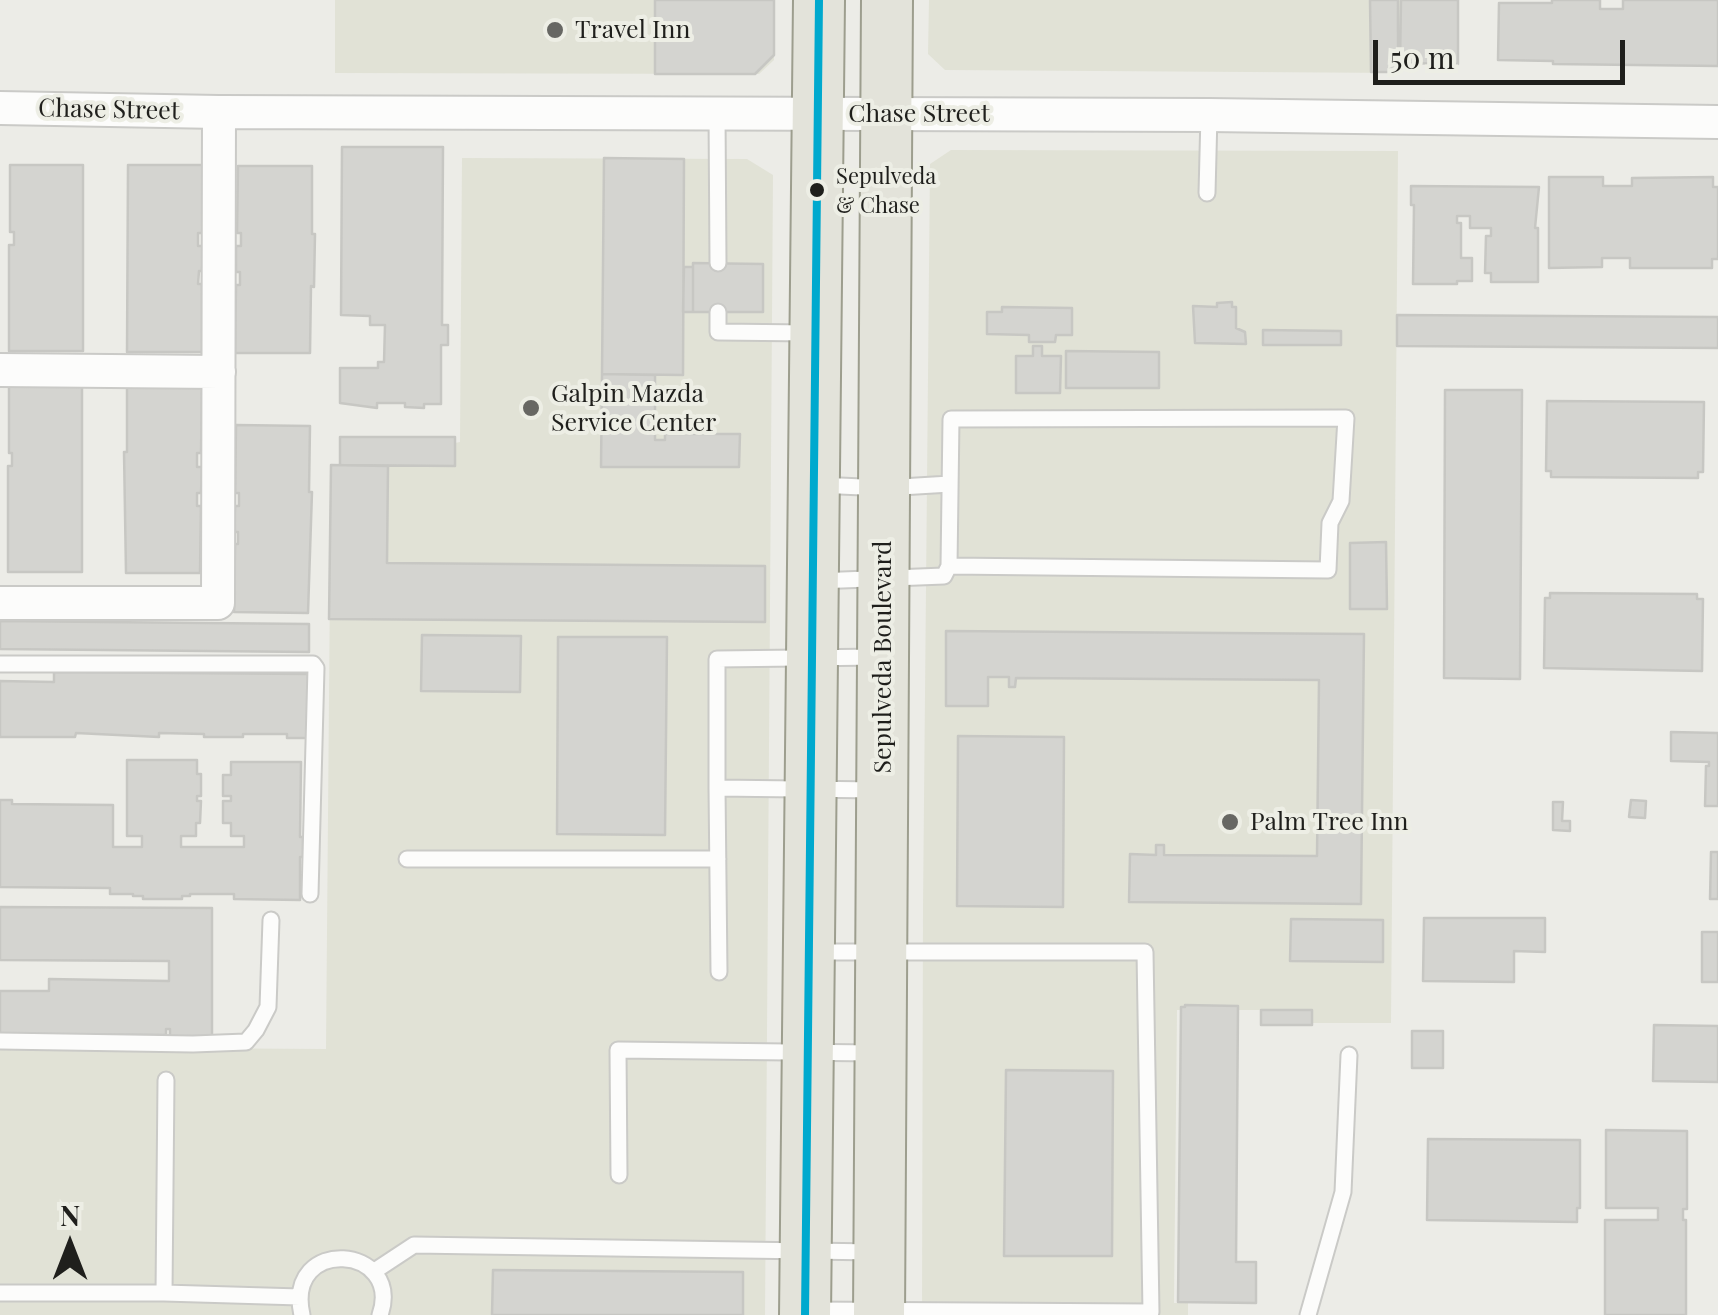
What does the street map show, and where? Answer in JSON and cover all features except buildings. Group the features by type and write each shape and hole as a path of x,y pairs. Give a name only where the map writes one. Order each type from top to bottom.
{"main road":[{"path":"805,1312 819,0"},
{"name":"Sepulveda Boulevard","path":"879,1313 887,0"}],"street":[{"name":"Chase Street","path":"0,108 1718,122"},
{"path":"0,603 218,603 219,112"},
{"path":"0,370 219,372"}],"lane":[{"path":"716,113 718,263"},
{"path":"1207,193 1209,115"},
{"path":"718,312 718,332 815,333"},
{"path":"813,581 944,576 949,566 951,418 1346,418 1342,500 1330,523 1328,570 949,566"},
{"path":"814,485 884,488 950,484"},
{"path":"719,972 716,660 883,657"},
{"path":"0,664 313,664 316,668 310,894"},
{"path":"717,788 882,790"},
{"path":"407,859 718,859"},
{"path":"0,1041 246,1042 268,1007 271,920"},
{"path":"805,1312 1156,1314 1145,952 809,952"},
{"path":"619,1175 618,1050 881,1053"},
{"path":"1308,1315 1343,1192 1349,1055"},
{"path":"164,1293 166,1080"},
{"path":"373,1272 414,1245 879,1252"},
{"path":"302,1315 300,1297 306,1276 315,1266 338,1257 355,1260 373,1272 383,1290 380,1315"},
{"path":"0,1293 300,1297"}],"shaded area":[{"name":"Travel Inn","path":"335,0 774,0 774,60 759,74 335,73"},
{"path":"929,0 1401,0 1400,73 945,70 928,54"},
{"path":"951,150 1398,151 1391,1023 1312,1023 1311,1010 1177,1010 1174,1303 1188,1303 1188,1315 922,1315 930,164"},
{"path":"462,158 747,159 773,175 765,1315 0,1315 0,1047 326,1049 331,465 455,465 455,443 460,442"}],"transit line":[{"path":"805,1315 819,0"}],"place":[{"name":"Travel Inn","path":"555,30"},
{"name":"Sepulveda & Chase","path":"817,190"},
{"name":"Galpin Mazda Service Center","path":"531,408"},
{"name":"Palm Tree Inn","path":"1230,822"}]}
